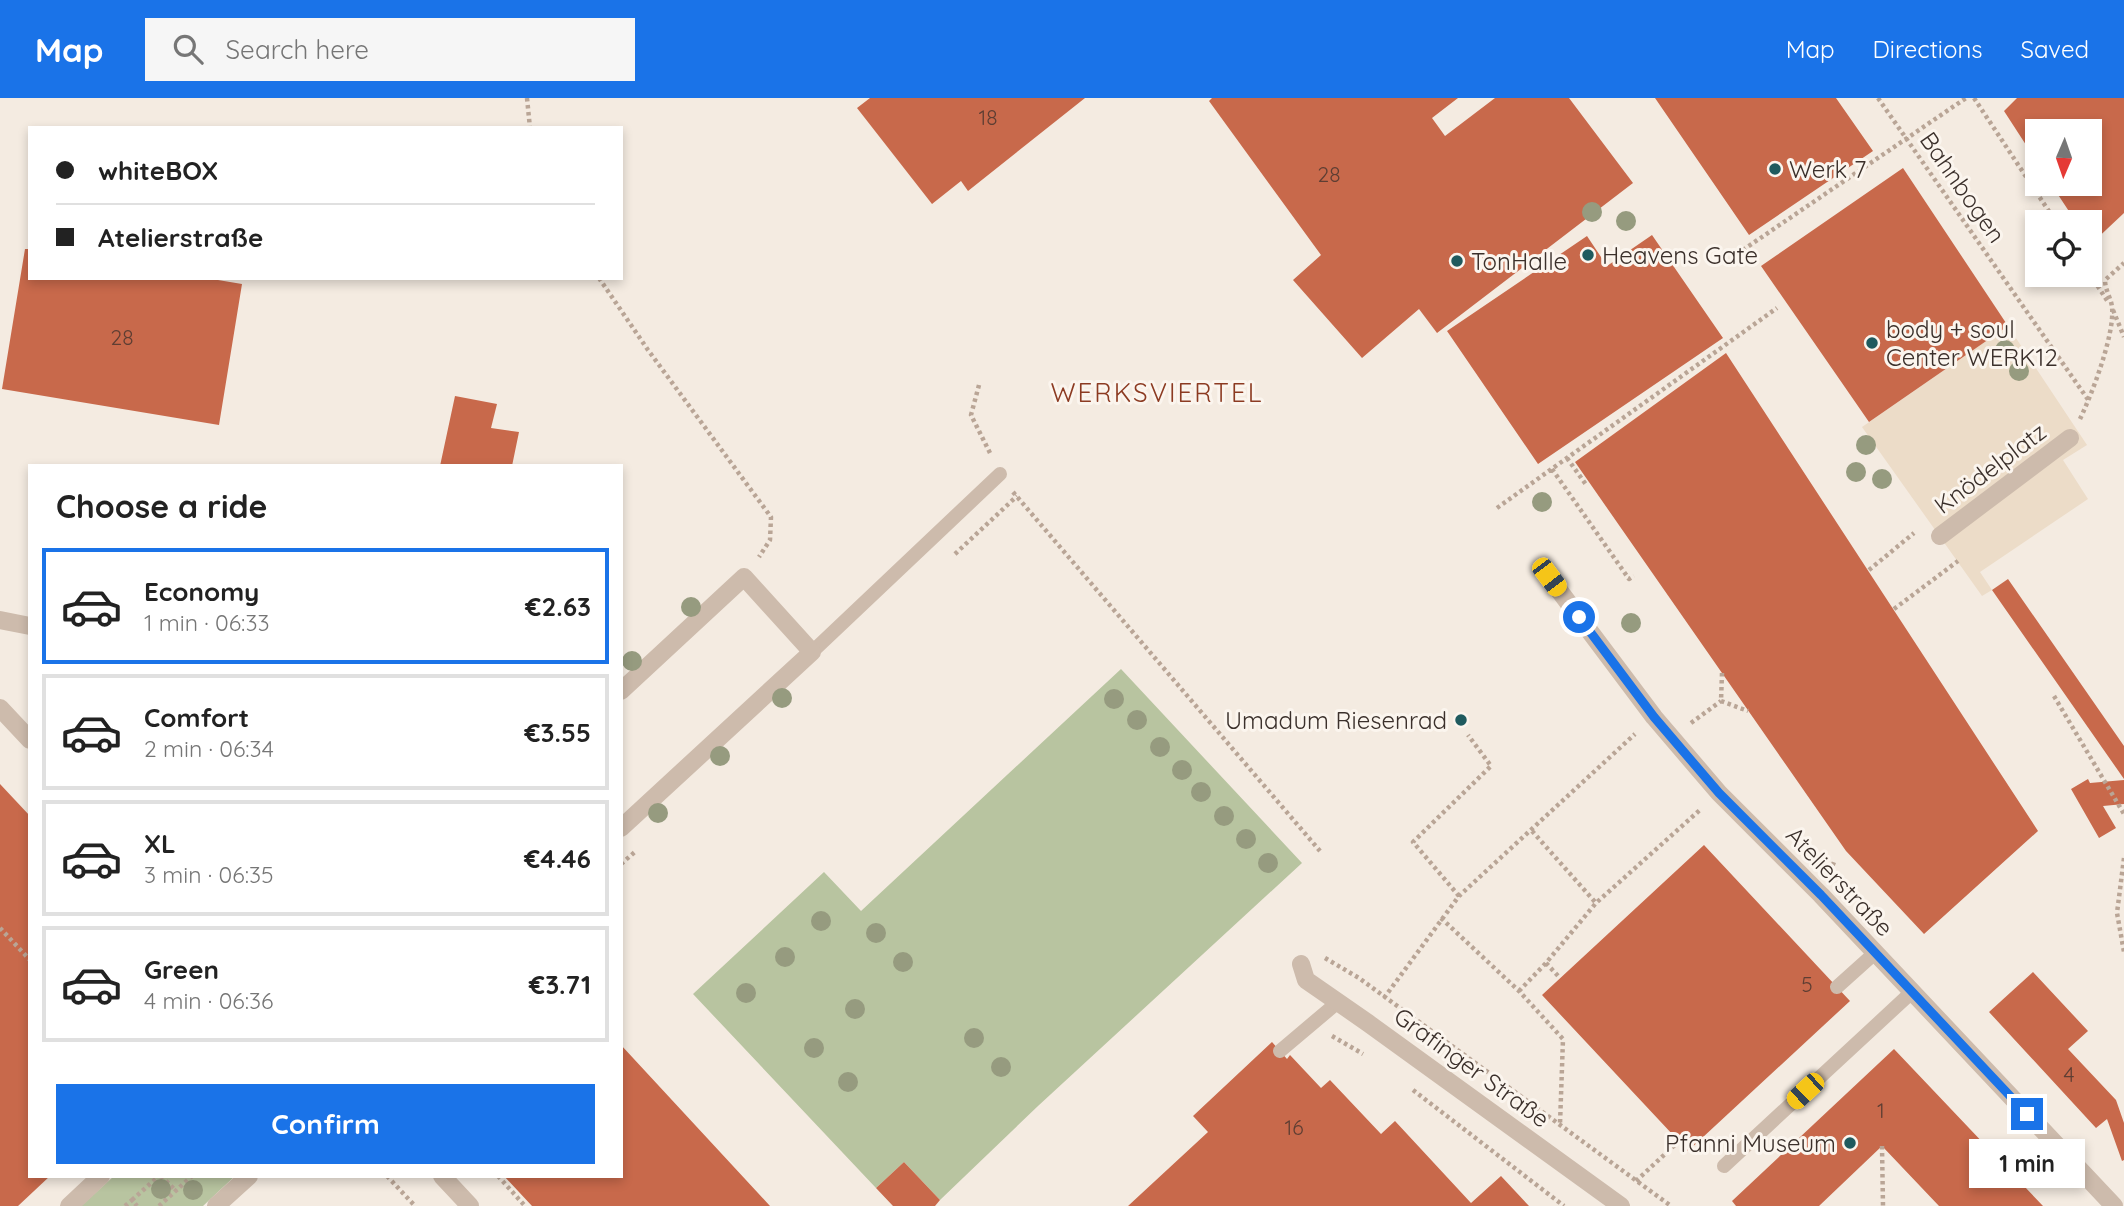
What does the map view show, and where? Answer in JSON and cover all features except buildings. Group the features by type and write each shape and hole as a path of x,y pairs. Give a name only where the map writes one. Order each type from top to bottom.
{"street":[{"name":"Knödelplatz","path":"1940,536 2070,438"},
{"path":"623,689 744,577 812,652 623,826"},
{"name":"Atelierstraße","path":"1549,577 1654,717 1719,793 1913,991 2114,1206"},
{"path":"0,620 28,626"},
{"path":"0,708 28,738"},
{"name":"Grafinger Straße","path":"1308,958 1306,980 1621,1206"},
{"path":"69,1206 99,1178"},
{"path":"216,1206 247,1178"},
{"path":"444,1178 470,1206"}],"lane":[{"path":"812,652 1000,474"},
{"path":"1837,988 1875,952"},
{"path":"1724,1166 1913,991"},
{"path":"1280,1051 1338,1002"}],"path":[{"path":"527,98 530,126"},
{"name":"Bahnbogen","path":"1878,98 2089,401"},
{"path":"1737,254 1966,98"},
{"path":"1974,98 2048,210"},
{"path":"2124,263 2105,280 2124,337"},
{"path":"600,280 648,351 771,517 771,540 744,577"},
{"path":"2070,438 2089,401 2104,360 2112,307 2099,287"},
{"path":"1497,508 1777,308"},
{"path":"979,385 971,415 1005,485 1320,850"},
{"path":"1567,458 1587,486"},
{"path":"1552,469 1629,579 1634,576"},
{"path":"1869,570 1921,528"},
{"path":"1894,609 1958,561"},
{"path":"1721,701 1722,673"},
{"path":"2054,696 2124,814"},
{"path":"1710,709 1721,701"},
{"path":"1721,701 1748,711"},
{"path":"1368,1023 1441,918 1459,897 1654,717"},
{"path":"1459,897 1413,842 1491,766 1468,735"},
{"path":"1519,991 1596,903 1719,793"},
{"path":"1532,831 1596,903"},
{"path":"2124,858 2117,913 2124,952"},
{"path":"1441,918 1519,991 1563,1039 1560,1125"},
{"path":"0,928 28,958"},
{"path":"1308,958 1359,978 1671,1206"},
{"path":"1546,963 1560,978"},
{"path":"1311,1024 1373,1060"},
{"path":"1405,1084 1564,1206"},
{"path":"1636,1181 1679,1141"},
{"path":"1882,1146 1883,1206"},
{"path":"125,1206 158,1178"},
{"path":"162,1178 176,1191"},
{"path":"159,1206 190,1178"},
{"path":"390,1178 415,1206"},
{"path":"500,1178 525,1206"},
{"path":"132,1200 137,1206"}],"green space":[{"path":"1121,669 1302,863 940,1200 904,1162 876,1188 693,994 824,872 861,911"},
{"path":"112,1178 233,1178 203,1206 81,1206"}],"shaded area":[{"path":"2008,326 2087,445 2063,460 2088,499 1980,572 1992,590 1982,596 1862,427"}],"place":[{"name":"Werk 7","path":"1775,169"},
{"name":"Heavens Gate","path":"1588,255"},
{"name":"TonHalle","path":"1457,261"},
{"name":"body + soul Center WERK12","path":"1872,343"},
{"name":"Umadum Riesenrad","path":"1461,720"},
{"name":"Pfanni Museum","path":"1850,1143"}],"district":[{"name":"WERKSVIERTEL","path":"1157,392"}],"route":[{"path":"1579,617 1654,717 1719,793 1821,895 2027,1114"}]}
